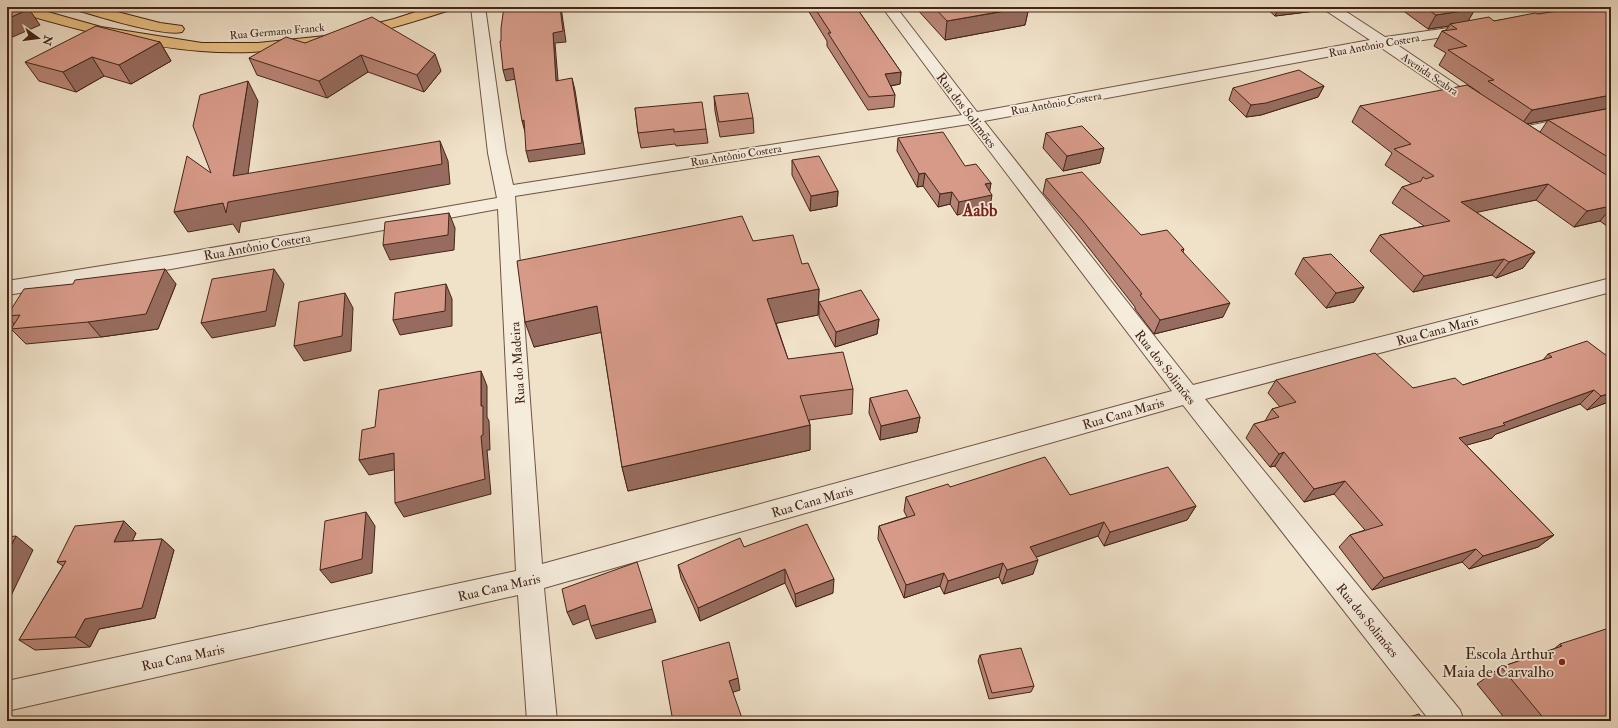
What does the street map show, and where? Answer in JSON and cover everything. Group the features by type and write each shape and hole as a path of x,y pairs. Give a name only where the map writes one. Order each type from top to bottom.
{"main road":[{"name":"Rua Germano Franck","path":"14,7 100,31 202,47 258,47 325,40 399,22 445,7"},
{"name":"Rua Germano Franck","path":"206,33 241,36 320,29 402,7"},
{"path":"66,21 86,8 160,27 190,31"}],"street":[{"name":"Rua do Madeira","path":"478,7 498,153 506,197 530,580 542,721"},
{"name":"Rua dos Solimões","path":"889,7 973,118 1188,395 1449,721"},
{"name":"Avenida Seabra","path":"1330,7 1486,112"},
{"name":"Rua Antônio Costera","path":"7,288 178,260 506,197 973,118 1383,42 1483,26"},
{"path":"1538,146 1512,129 1611,114"},
{"name":"Rua Cana Maris","path":"7,696 530,580 1188,395 1611,285"}],"building":[{"path":"7,7 20,7 29,9 7,19"},
{"path":"504,7 560,7 563,31 553,33 556,81 572,78 582,143 526,151 524,120 522,121 513,68 503,70 500,41"},
{"path":"814,7 856,7 901,72 885,74 895,95 869,97 828,33 831,33"},
{"path":"934,7 1027,7 947,21"},
{"path":"1424,7 1472,7 1475,9 1436,15"},
{"path":"1583,7 1611,7 1611,95 1532,110 1488,81 1494,80 1448,50 1467,46 1442,31 1457,29 1450,24 1489,17 1494,21 1535,13 1538,14"},
{"path":"372,17 435,54 417,75 361,55 319,81 249,58 286,37 305,43"},
{"path":"96,26 160,42 119,65 92,57 63,72 25,62"},
{"path":"1299,70 1324,86 1266,103 1251,105 1233,88"},
{"path":"248,81 233,176 440,141 442,164 228,202 226,213 223,203 174,212 187,156 211,173 193,126 200,95"},
{"path":"1467,85 1611,178 1611,206 1587,211 1548,184 1461,202 1535,252 1509,262 1504,259 1424,276 1380,235 1450,221 1402,187 1421,181 1423,177 1426,179 1434,176 1394,149 1411,144 1360,106"},
{"path":"748,93 753,118 719,122 714,96"},
{"path":"702,102 706,129 674,132 674,129 638,133 635,108"},
{"path":"1611,108 1611,159 1548,120"},
{"path":"1082,126 1104,148 1067,156 1046,133"},
{"path":"943,132 965,166 976,164 991,183 985,184 992,195 959,202 952,192 940,194 925,173 919,174 898,138"},
{"path":"819,156 838,191 811,196 792,160"},
{"path":"1082,172 1141,235 1167,230 1184,249 1181,250 1230,303 1160,320 1140,295 1142,294 1082,220 1046,179"},
{"path":"449,213 448,235 383,245 385,222"},
{"path":"742,216 753,241 793,235 802,264 808,263 819,289 767,299 788,359 843,352 853,389 800,396 810,425 622,467 597,306 525,322 517,261"},
{"path":"1331,254 1364,287 1336,293 1303,258"},
{"path":"165,269 146,314 88,322 11,329 20,315 7,316 24,289 73,284 75,280"},
{"path":"274,269 266,311 201,323 212,279"},
{"path":"446,284 445,311 393,320 395,293"},
{"path":"861,290 879,319 836,332 819,302"},
{"path":"345,293 342,336 294,346 299,302"},
{"path":"1587,341 1611,359 1611,393 1601,396 1594,390 1503,423 1505,425 1459,438 1554,535 1483,556 1476,549 1384,578 1350,535 1383,525 1345,481 1314,489 1284,452 1279,454 1254,424 1279,417 1272,409 1296,402 1276,380 1375,353 1413,388 1455,378 1463,385 1552,357 1548,354"},
{"path":"481,371 483,435 481,436 485,479 395,503 394,453 359,460 362,430 375,427 379,390"},
{"path":"907,390 920,417 881,426 870,398"},
{"path":"1045,457 1070,495 1168,467 1196,506 1110,532 1104,522 1030,547 1038,560 1007,570 1003,563 948,581 944,573 906,585 879,526 915,515 906,497 948,484 950,487"},
{"path":"366,512 362,559 320,570 325,521"},
{"path":"124,521 114,542 162,539 142,608 85,619 75,637 19,640 66,561 57,562 75,526"},
{"path":"807,524 834,579 795,594 785,569 698,608 678,565 740,538 744,547"},
{"path":"16,536 7,553 7,537"},
{"path":"637,562 652,609 591,626 585,605 567,612 562,589"},
{"name":"Escola Arthur Maia de Carvalho","path":"1609,628 1611,630 1611,721 1546,721 1501,667 1562,646 1560,644"},
{"path":"729,642 738,678 729,681 743,721 674,721 662,661"},
{"path":"1021,648 1034,686 992,693 980,655"},
{"path":"1419,714 1424,721 1396,721"}],"place":[{"name":"Escola Arthur Maia de Carvalho","path":"1562,662"}],"district":[{"name":"Aabb","path":"980,210"}]}
